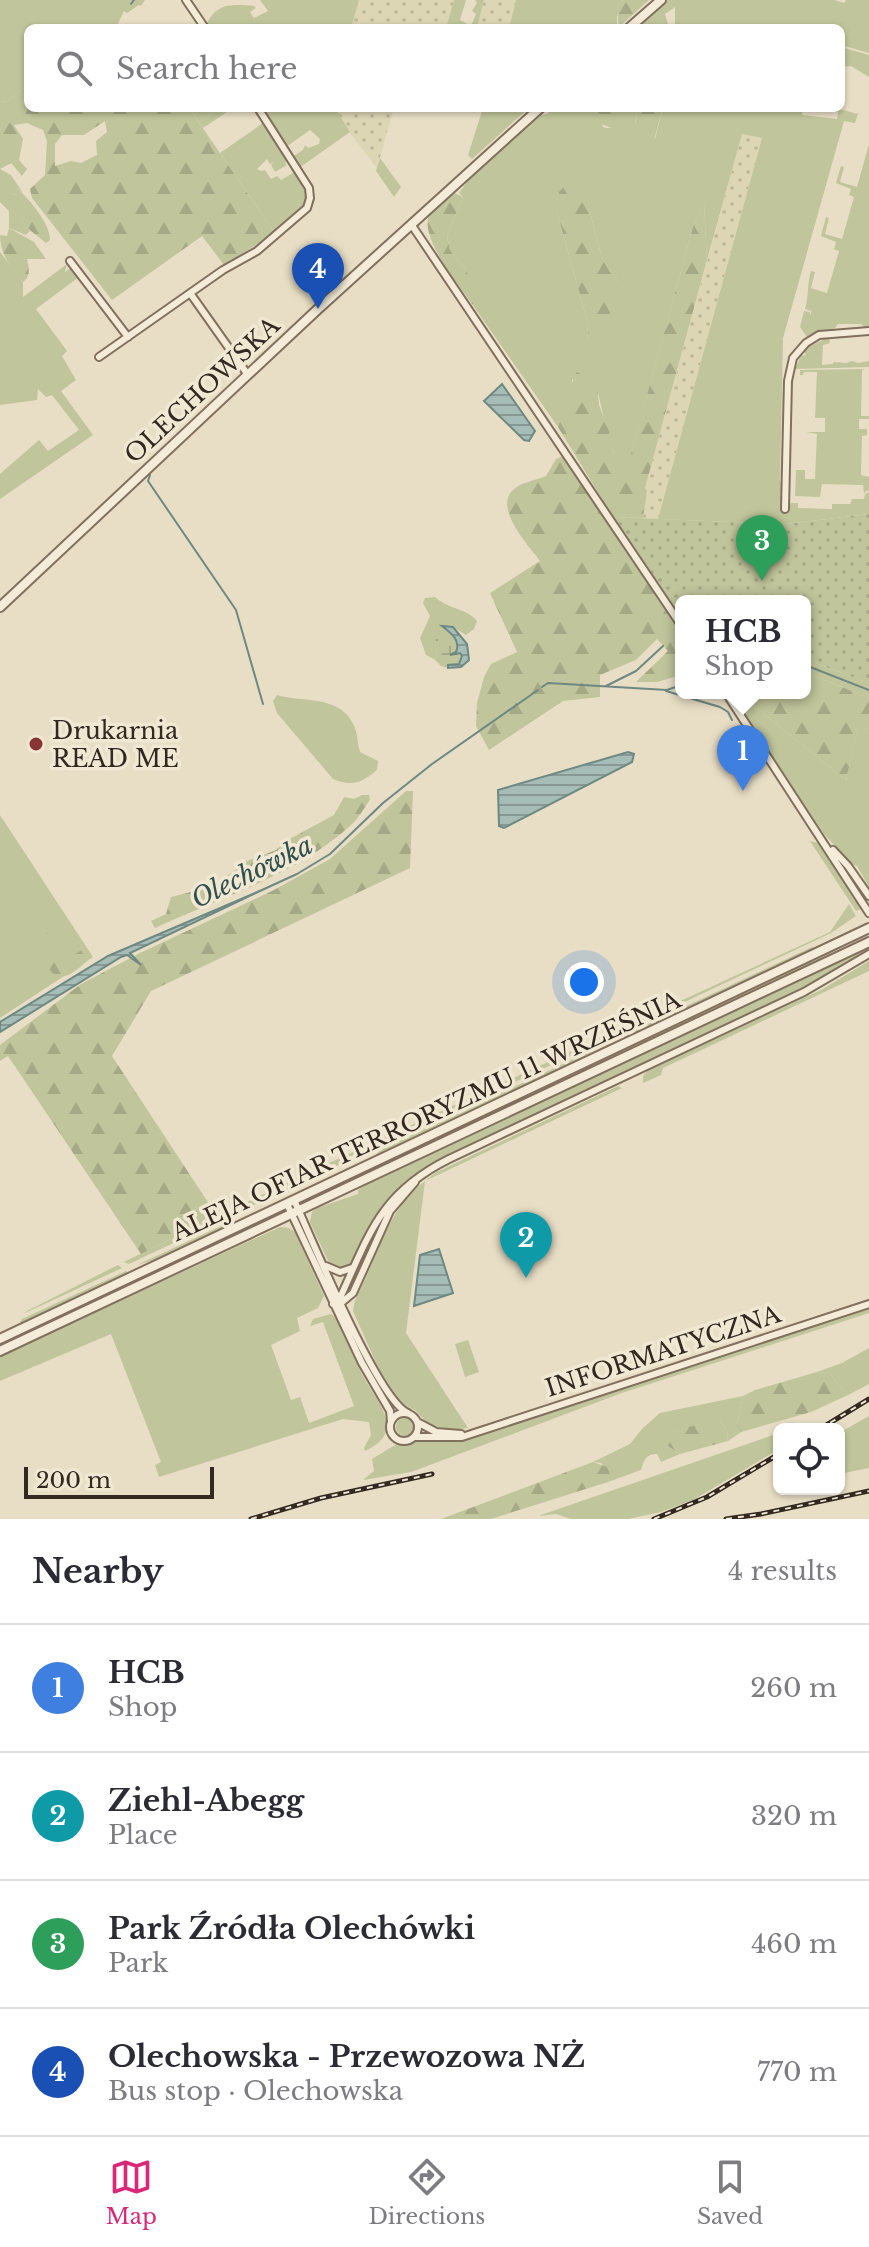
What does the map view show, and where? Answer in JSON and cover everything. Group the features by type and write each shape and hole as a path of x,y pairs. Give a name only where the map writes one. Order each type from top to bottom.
{"street":[{"path":"186,0 202,24"},
{"path":"634,24 661,0"},
{"path":"99,357 223,270 257,251 304,212 310,203 307,184 261,112"},
{"name":"OLECHOWSKA","path":"0,607 536,112"},
{"path":"411,224 675,616"},
{"path":"70,261 128,337"},
{"path":"190,293 248,375"},
{"path":"785,509 788,381 793,358 806,343 819,335 869,331"},
{"path":"730,699 869,913"},
{"path":"825,842 848,866 869,896"},
{"name":"ALEJA OFIAR TERRORYZMU 11 WRZEŚNIA","path":"0,1339 869,928"},
{"name":"ALEJA OFIAR TERRORYZMU 11 WRZEŚNIA","path":"0,1351 869,942"},
{"path":"341,1300 380,1214 399,1192 418,1178 449,1159 804,992 869,954"},
{"path":"333,1304 353,1293 384,1221 418,1178"},
{"path":"290,1202 377,1375 398,1408 418,1423 415,1437 405,1441 395,1438 391,1431 390,1411 367,1374 333,1304 295,1212"},
{"path":"324,1265 340,1272 354,1266"},
{"name":"INFORMATYCZNA","path":"415,1437 427,1435 449,1439 869,1304"},
{"path":"391,1422 399,1414 408,1413"},
{"name":"INFORMATYCZNA","path":"418,1423 446,1434 469,1433"}],"shaded area":[{"path":"359,0 454,0 447,24 352,24"},
{"path":"484,0 516,0 510,24 478,24"},
{"path":"337,112 393,112 377,168"},
{"path":"742,134 762,138 658,519 643,518 645,488"}],"green space":[{"path":"0,0 145,0 141,6 127,13 124,11 118,24 24,24 24,88 8,101 0,102"},
{"path":"260,0 359,0 352,24 207,24 215,12 225,6 254,6 256,8 250,12 254,18 268,11"},
{"path":"454,0 466,0 460,20 467,24 447,24"},
{"path":"475,0 484,0 478,24 472,24 476,14 472,11 477,3"},
{"path":"516,0 622,0 617,11 617,24 510,24"},
{"path":"622,0 649,0 622,24 619,24 617,11"},
{"path":"667,0 834,0 844,3 846,0 869,0 869,53 845,46 845,24 675,24 675,7 665,14 668,24 640,24"},
{"path":"845,48 869,55 869,77 851,66 845,67"},
{"path":"24,88 24,112 192,112 275,233 224,265 202,236 112,300 32,198 30,189 45,175 47,141 43,130 27,123 14,125 23,139 19,160 27,169 22,176 11,163 0,169 0,102 8,101","holes":["105,121 107,132 96,141 97,155 81,163 71,161 55,166 55,144 62,135 84,135"]},
{"path":"192,112 227,112 203,128"},
{"path":"264,112 338,112 350,132 299,168 292,157 305,145 308,148 319,144 320,139 310,130 286,147"},
{"path":"482,112 525,112 472,159 468,155"},
{"path":"549,112 598,112 603,127 613,128 626,112 637,112 635,123 655,139 662,112 802,112 802,115 837,119 838,112 858,114 855,123 844,121 783,338 780,482 782,509 788,509 791,503 798,503 798,508 832,509 832,504 850,504 852,499 864,499 869,492 869,514 785,524 658,519 762,138 742,134 707,260 704,203 694,223 628,466 612,448 598,390 572,379 572,405 568,419 560,420 558,427 472,304 477,306 465,269 450,250 447,236 463,197 459,193 473,174 536,116","holes":["588,204 602,258 618,281 587,342 588,324 557,212"]},
{"path":"598,112 626,112 614,129 601,124"},
{"path":"637,112 662,112 654,140 634,130"},
{"path":"263,123 288,160 287,165 275,172 271,165 274,162 270,164 267,159 257,169 265,170 271,179 277,176 281,180 293,173 291,169 294,169 308,192 306,205 275,233 220,153"},
{"path":"869,144 869,327 838,324 835,328 807,337 800,327 804,311 810,312 810,316 812,308 811,311 805,309 811,271 815,272 811,288 827,293 839,251 834,249 836,242 821,236 826,217 829,218 825,234 842,239 854,197 849,195 851,189 836,183 841,166 844,167 840,182 857,187"},
{"path":"380,158 401,187 394,197 376,171"},
{"path":"0,169 11,175 23,193 16,187 17,194 11,195 30,231 26,235 9,228 9,211 0,202"},
{"path":"567,184 588,204 602,258 618,281 603,339 595,347 587,342 588,324 557,212 559,192"},
{"path":"15,186 42,218 49,233 50,240 46,243 26,227 10,195 17,194"},
{"path":"454,193 463,197 447,236 450,250 465,269 481,303 477,306 472,304 450,273 429,234 430,214"},
{"path":"704,202 707,260 645,488 643,518 613,517 558,427 560,420 568,418 572,382 577,372 590,379 598,390 599,405 613,451 628,465 694,223"},
{"path":"9,228 34,242 46,259 27,259 29,269 23,282 2,249 0,235 7,236"},
{"path":"0,252 23,282 23,297 67,264 65,272 71,268 79,277 36,309 67,351 62,356 76,380 61,391 93,435 0,499 0,474 39,440 48,451 79,430 52,395 46,397 38,389 37,400 0,405"},
{"path":"829,337 830,343 823,345 822,365 869,361 869,367 795,369 801,356 806,355 804,351 807,348"},
{"path":"865,369 862,370 861,416 869,416 869,419 859,419 859,429 867,429 867,435 862,436 861,475 869,477 869,490 864,493 863,485 822,484 820,497 795,496 796,470 805,470 805,479 815,479 817,434 806,432 825,432 825,418 815,418 817,372 800,375 800,370"},
{"path":"563,456 675,623 675,677 657,682 636,682 668,651 657,639 636,660 600,675 600,697 563,701 489,750 476,726 477,703 484,677 491,664 517,652 490,593 540,561 516,528 507,500 518,486 546,476 556,459"},
{"path":"869,514 869,683 811,661 811,595 675,595 675,610 613,517 785,524"},
{"path":"435,597 468,613 477,621 474,629 466,635 453,627 435,638 437,656 434,659 426,655 420,638 430,616 423,603 425,598"},
{"path":"440,626 456,640 456,652 450,655 460,653 462,656 459,663 448,668 434,659 437,656 435,638"},
{"path":"811,661 869,683 869,698 811,674"},
{"path":"811,674 869,698 869,729 858,727 846,780 758,709 738,705 734,699 811,699"},
{"path":"277,695 328,703 346,713 355,729 360,752 378,761 377,770 356,782 345,783 333,779 277,713 273,701"},
{"path":"738,705 758,709 846,780 858,726 869,729 869,887 857,866 851,864 824,834"},
{"path":"406,791 413,791 410,868 151,991 112,1056 217,1216 141,1254 8,1056 0,1061 0,1045 81,984 274,890 330,859"},
{"path":"369,795 370,800 351,825 307,858 258,884 155,928 151,921 166,914 171,897 214,886 247,861 276,850 286,841 334,815 344,797 354,799"},
{"path":"0,815 93,957 0,1018"},
{"path":"810,841 822,844 862,909 856,911"},
{"path":"849,904 856,916 831,933 129,1264 124,1262 301,1176 830,932"},
{"path":"17,915 32,922 40,920 49,936 62,947 65,960 82,950 90,954 89,959 69,975 53,973 39,945 16,920"},
{"path":"862,936 776,982 311,1201 407,1151"},
{"path":"814,946 804,956 306,1190 376,1155 380,1150"},
{"path":"867,947 869,950 807,987 432,1163 392,1196 351,1265 342,1269 329,1263 310,1222 312,1212 317,1208 358,1194 358,1190 373,1180"},
{"path":"869,961 869,971 663,1068 661,1075 643,1083 643,1076 648,1070 821,990"},
{"path":"618,1086 622,1088 426,1180 437,1172"},
{"path":"425,1181 406,1333 468,1428 453,1430 429,1425 416,1411 400,1402 378,1367 353,1311 386,1230 401,1205"},
{"path":"278,1212 285,1212 0,1347 0,1342"},
{"path":"234,1220 188,1246 137,1265"},
{"path":"280,1227 295,1232 324,1296 318,1308 297,1318 300,1331 271,1345 291,1400 300,1397 309,1423 354,1406 323,1322 310,1326 313,1319 331,1314 385,1416 385,1435 365,1451 371,1435 369,1422 343,1419 159,1477 155,1465 161,1462 111,1334 0,1381 0,1356"},
{"path":"118,1265 122,1268 25,1313 27,1311"},
{"path":"126,1271 129,1273 18,1326 22,1319"},
{"path":"869,1308 869,1313 619,1394 411,1472 363,1480 374,1471 372,1459 395,1445 409,1444 418,1439 451,1441 466,1438"},
{"path":"468,1340 479,1372 465,1377 455,1344"},
{"path":"869,1348 869,1384 848,1395 829,1373 817,1372 842,1363"},
{"path":"817,1372 829,1373 848,1395 811,1412 741,1432 737,1424 743,1396"},
{"path":"743,1396 737,1424 741,1432 728,1441 727,1430 720,1422 671,1431 668,1446 680,1454 661,1462 657,1454 650,1455 641,1470 608,1482 610,1474 601,1463 593,1462 630,1444 660,1413"},
{"path":"869,1416 869,1468 845,1473 845,1430"},
{"path":"405,1418 414,1427 405,1436 396,1427"},
{"path":"720,1422 727,1430 728,1441 680,1454 668,1446 664,1438 671,1431"},
{"path":"773,1435 773,1453 693,1500 661,1512 628,1519 571,1519 556,1514 538,1516"},
{"path":"593,1462 607,1467 610,1474 608,1482 491,1519 441,1519"}],"water":[{"path":"502,384 535,431 529,441 524,440 484,401"},
{"path":"442,626 453,627 467,644 469,660 461,667 448,668 448,665 459,664 462,656 460,653 450,655 456,652 457,644"},
{"path":"628,752 634,754 632,762 504,828 499,826 498,790"},
{"path":"262,890 130,953 141,965 127,955 121,957 0,1032 0,1022 108,956"},
{"path":"439,1249 453,1293 414,1306 420,1255"}],"waterway":[{"path":"131,4 134,0"},
{"path":"150,475 148,481 236,610 263,704"},
{"path":"606,686 636,671 663,646"},
{"name":"Olechówka","path":"811,667 869,690"},
{"name":"Olechówka","path":"542,687 548,683 667,690 675,687"},
{"name":"Olechówka","path":"262,890 330,854 383,803 432,764 538,690"},
{"path":"666,691 675,694"},
{"path":"693,699 720,707 728,712 732,720"}],"railway":[{"path":"830,1423 869,1399"},
{"path":"654,1519 707,1497 773,1458"},
{"path":"251,1519 321,1498 432,1474"},
{"path":"726,1519 869,1491"}],"place":[{"name":"Olechowska - Przewozowa NŻ","path":"318,309"},
{"name":"Park Źródła Olechówki","path":"762,581"},
{"name":"Drukarnia READ ME","path":"36,744"},
{"name":"HCB","path":"743,791"},
{"name":"Ziehl-Abegg","path":"526,1278"}]}
